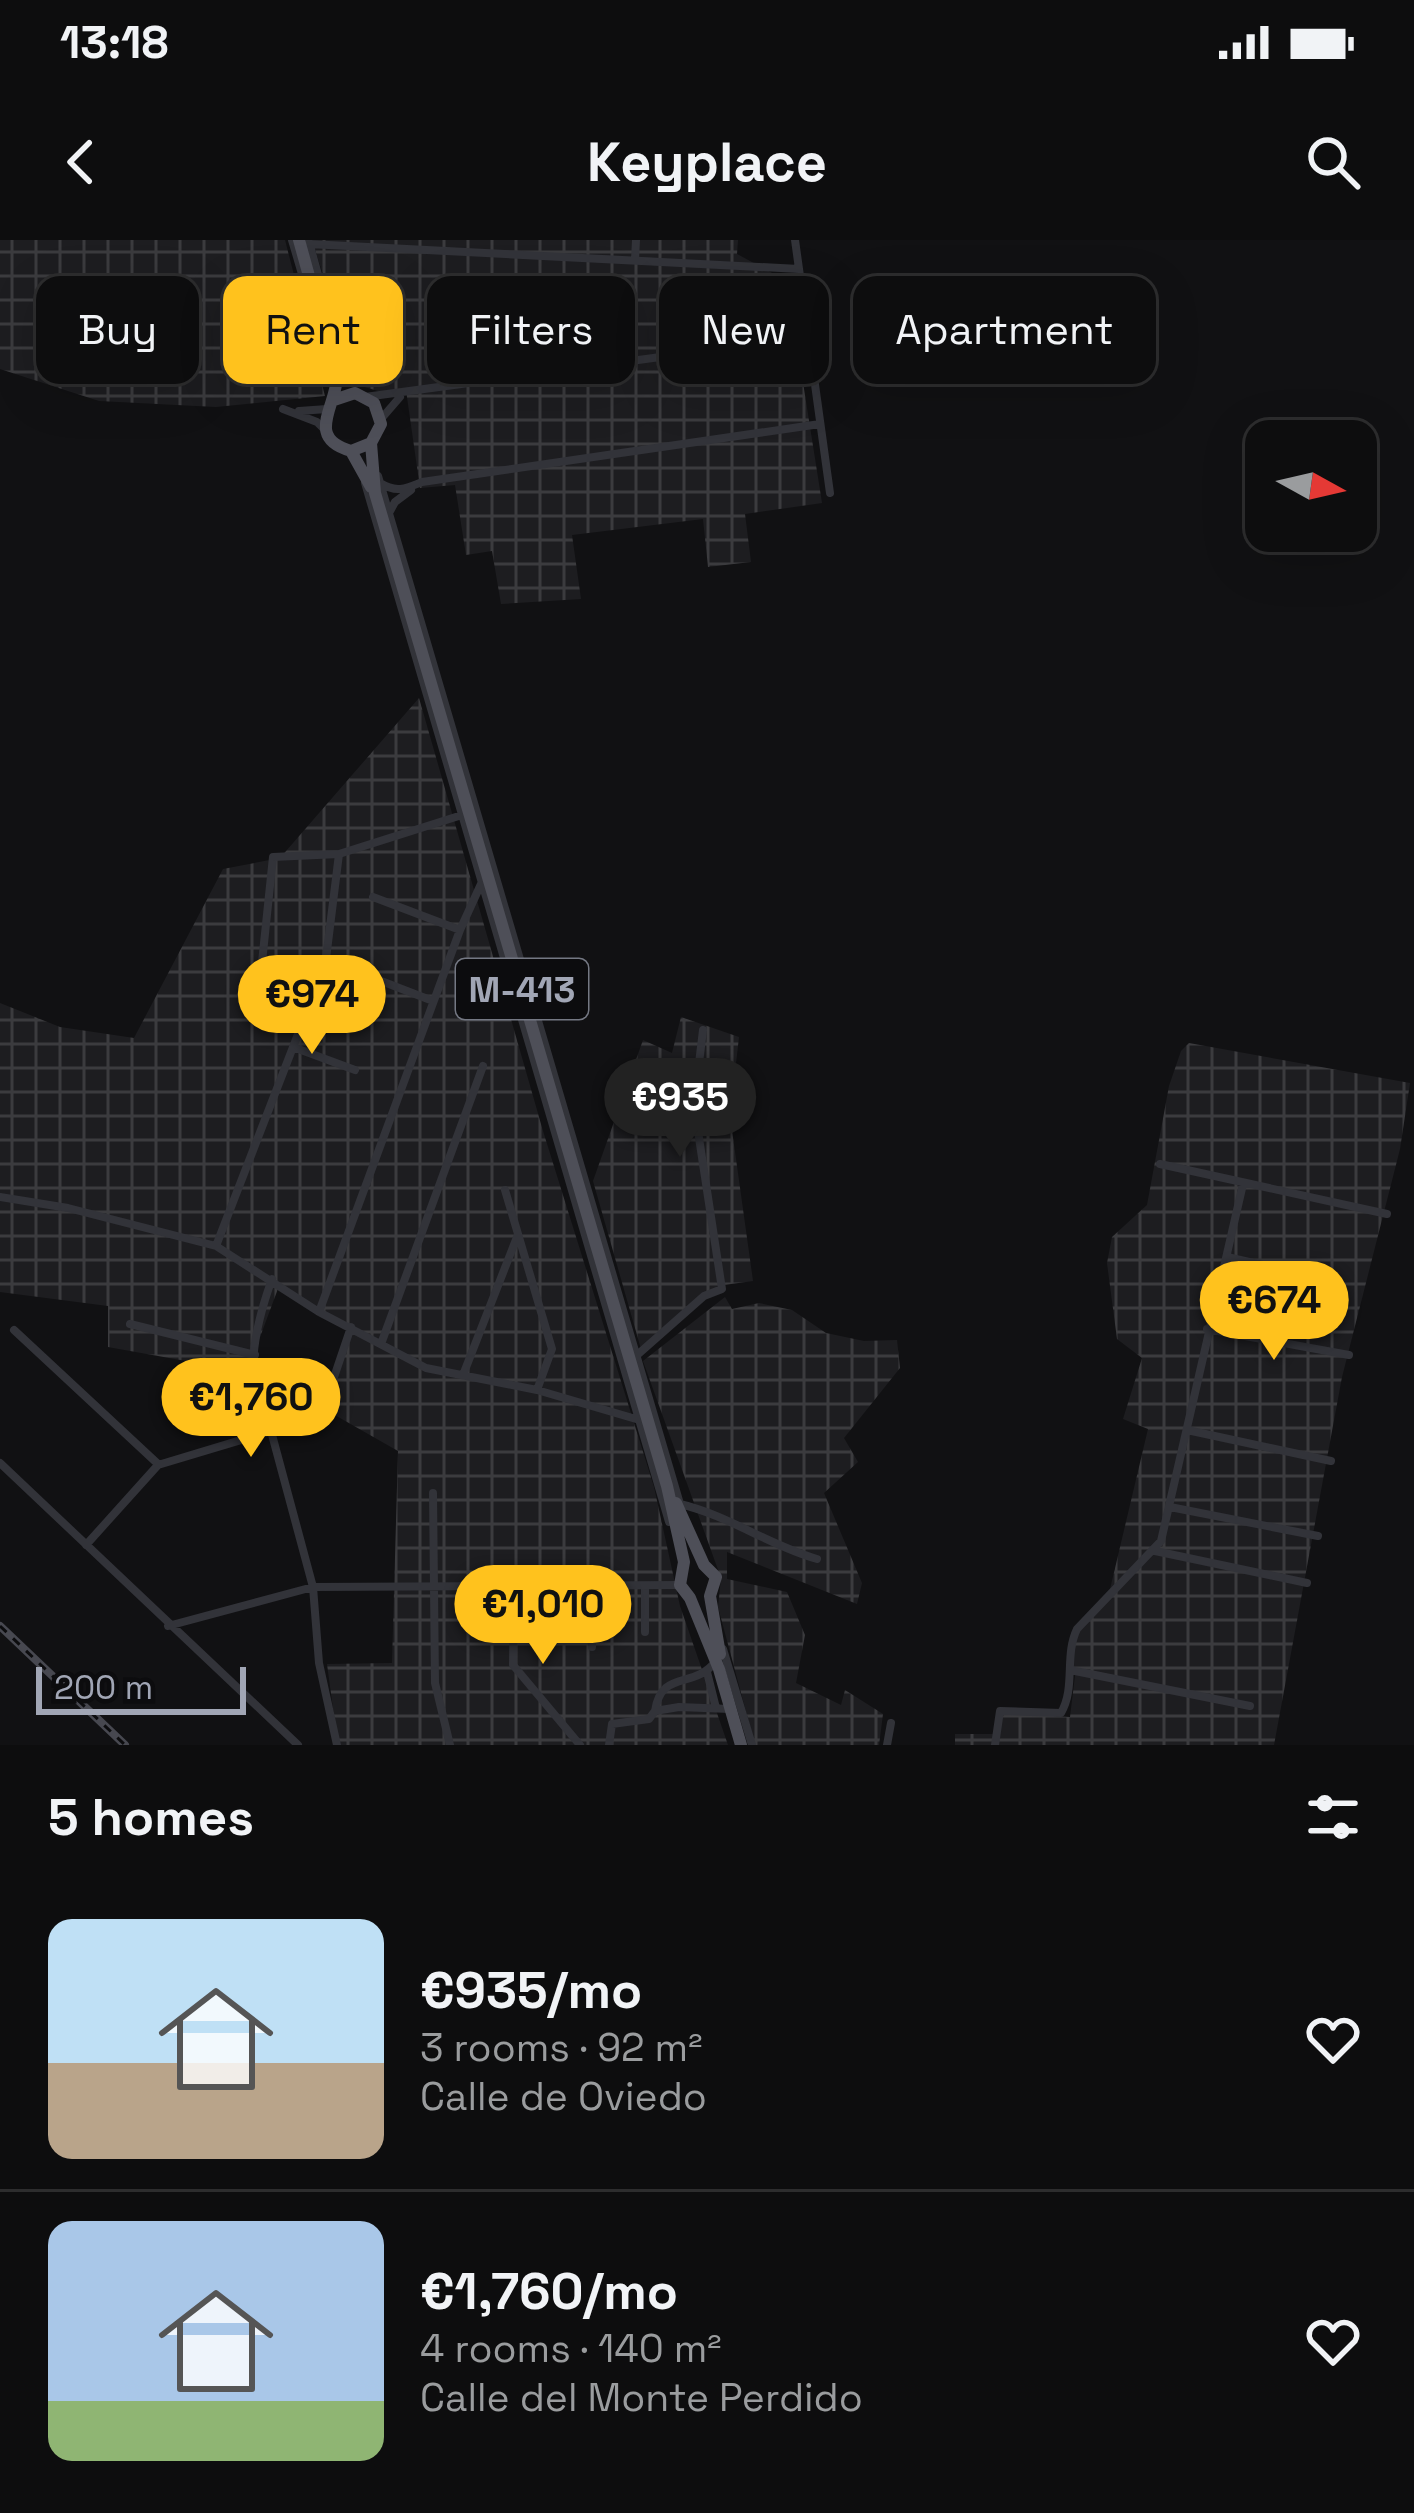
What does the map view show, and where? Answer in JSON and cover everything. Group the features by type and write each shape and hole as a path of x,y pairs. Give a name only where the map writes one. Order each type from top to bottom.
{"main road":[{"path":"302,241 312,276"},
{"path":"326,431 332,384"},
{"path":"351,384 374,403 381,419"},
{"path":"332,401 360,395"},
{"name":"M-413","path":"381,419 371,449 377,488 667,1486 682,1576 723,1708 746,1745"},
{"name":"M-413","path":"326,431 331,441 351,451 377,488"},
{"path":"351,451 371,449"},
{"name":"M-413","path":"667,1486 704,1565 716,1576 710,1596 746,1745"},
{"path":"682,1576 693,1565 704,1565"},
{"path":"690,1598 710,1596"}],"street":[{"path":"635,260 636,240"},
{"path":"795,240 800,276"},
{"path":"302,241 799,269"},
{"path":"302,241 313,276"},
{"path":"302,241 332,401 283,409 317,422 326,431"},
{"path":"360,395 406,393 659,358"},
{"path":"814,384 830,493"},
{"path":"381,419 406,393"},
{"path":"377,488 398,490 422,482 820,424"},
{"path":"168,1626 313,1587 645,1586 682,1576 364,475"},
{"path":"389,514 395,502 422,482"},
{"path":"377,488 389,514 685,1522"},
{"path":"339,854 321,999 259,992 273,857 339,854 462,815"},
{"path":"319,1312 433,1001 482,883"},
{"path":"373,897 460,930"},
{"path":"363,974 433,1001"},
{"path":"216,1246 312,998"},
{"path":"636,1356 704,1296 722,1289 694,1106 703,1030"},
{"path":"293,1047 355,1070"},
{"path":"381,1343 483,1066"},
{"path":"1160,1164 1387,1214"},
{"path":"995,1745 1000,1712 1061,1713 1068,1699 1070,1643 1077,1629 1155,1551 1170,1508 1243,1184"},
{"path":"505,1190 552,1349 537,1390"},
{"path":"0,1197 68,1208 216,1246 319,1312 426,1367 537,1390 638,1420"},
{"path":"463,1375 518,1234"},
{"path":"1227,1257 1302,1274"},
{"path":"272,1279 251,1375 313,1587 319,1663 337,1745"},
{"path":"130,1324 255,1355"},
{"path":"86,1545 158,1465 271,1431 330,1389 352,1328"},
{"path":"1207,1329 1349,1354"},
{"path":"14,1330 158,1465"},
{"path":"1187,1430 1331,1461"},
{"path":"0,1463 298,1745"},
{"path":"434,1493 435,1683 450,1745"},
{"path":"680,1504 745,1526 792,1552 817,1559"},
{"path":"1170,1508 1318,1537"},
{"path":"1155,1551 1306,1583"},
{"path":"591,1586 592,1647"},
{"path":"645,1586 645,1632"},
{"path":"514,1587 513,1665 580,1745"},
{"path":"609,1745 612,1724 649,1720 664,1685 712,1667"},
{"path":"1070,1670 1250,1706"},
{"path":"655,1711 723,1708"},
{"path":"887,1745 891,1723"}],"shaded area":[{"path":"0,240 285,240 294,276 223,276 223,384 322,384 325,396 216,407 99,401 46,384 199,384 199,276 36,276 36,381 0,369"},
{"path":"312,240 738,240 737,254 778,276 659,276 659,384 803,384 822,503 745,514 751,562 708,567 703,519 572,535 581,599 501,604 492,551 466,555 455,485 420,488 406,390 388,394 358,384 403,384 403,276 323,276"},
{"path":"419,698 543,1131 654,1487 680,1606 728,1745 338,1745 327,1664 392,1663 398,1451 326,1410 347,1329 279,1286 247,1372 108,1347 108,1306 0,1292 0,1003 60,1027 134,1038 223,869 280,858"},
{"path":"681,1017 739,1037 730,1116 753,1281 724,1285 641,1349 593,1181 643,1040 672,1053"},
{"path":"1189,1043 1410,1083 1400,1149 1342,1377 1274,1745 955,1745 955,1734 998,1734 1004,1713 1070,1717 1075,1676 1071,1656 1080,1629 1107,1602 1148,1429 1123,1419 1142,1358 1117,1339 1107,1263 1112,1237 1147,1205 1169,1086 1181,1051"},
{"path":"725,1297 732,1309 759,1303 792,1310 826,1333 864,1341 897,1340 900,1368 844,1438 858,1462 824,1493 862,1583 857,1604 727,1552 727,1579 787,1592 805,1635 796,1683 841,1705 845,1690 883,1714 879,1745 755,1745 718,1607 721,1578 643,1361"}],"railway":[{"path":"0,1626 125,1745"}]}
